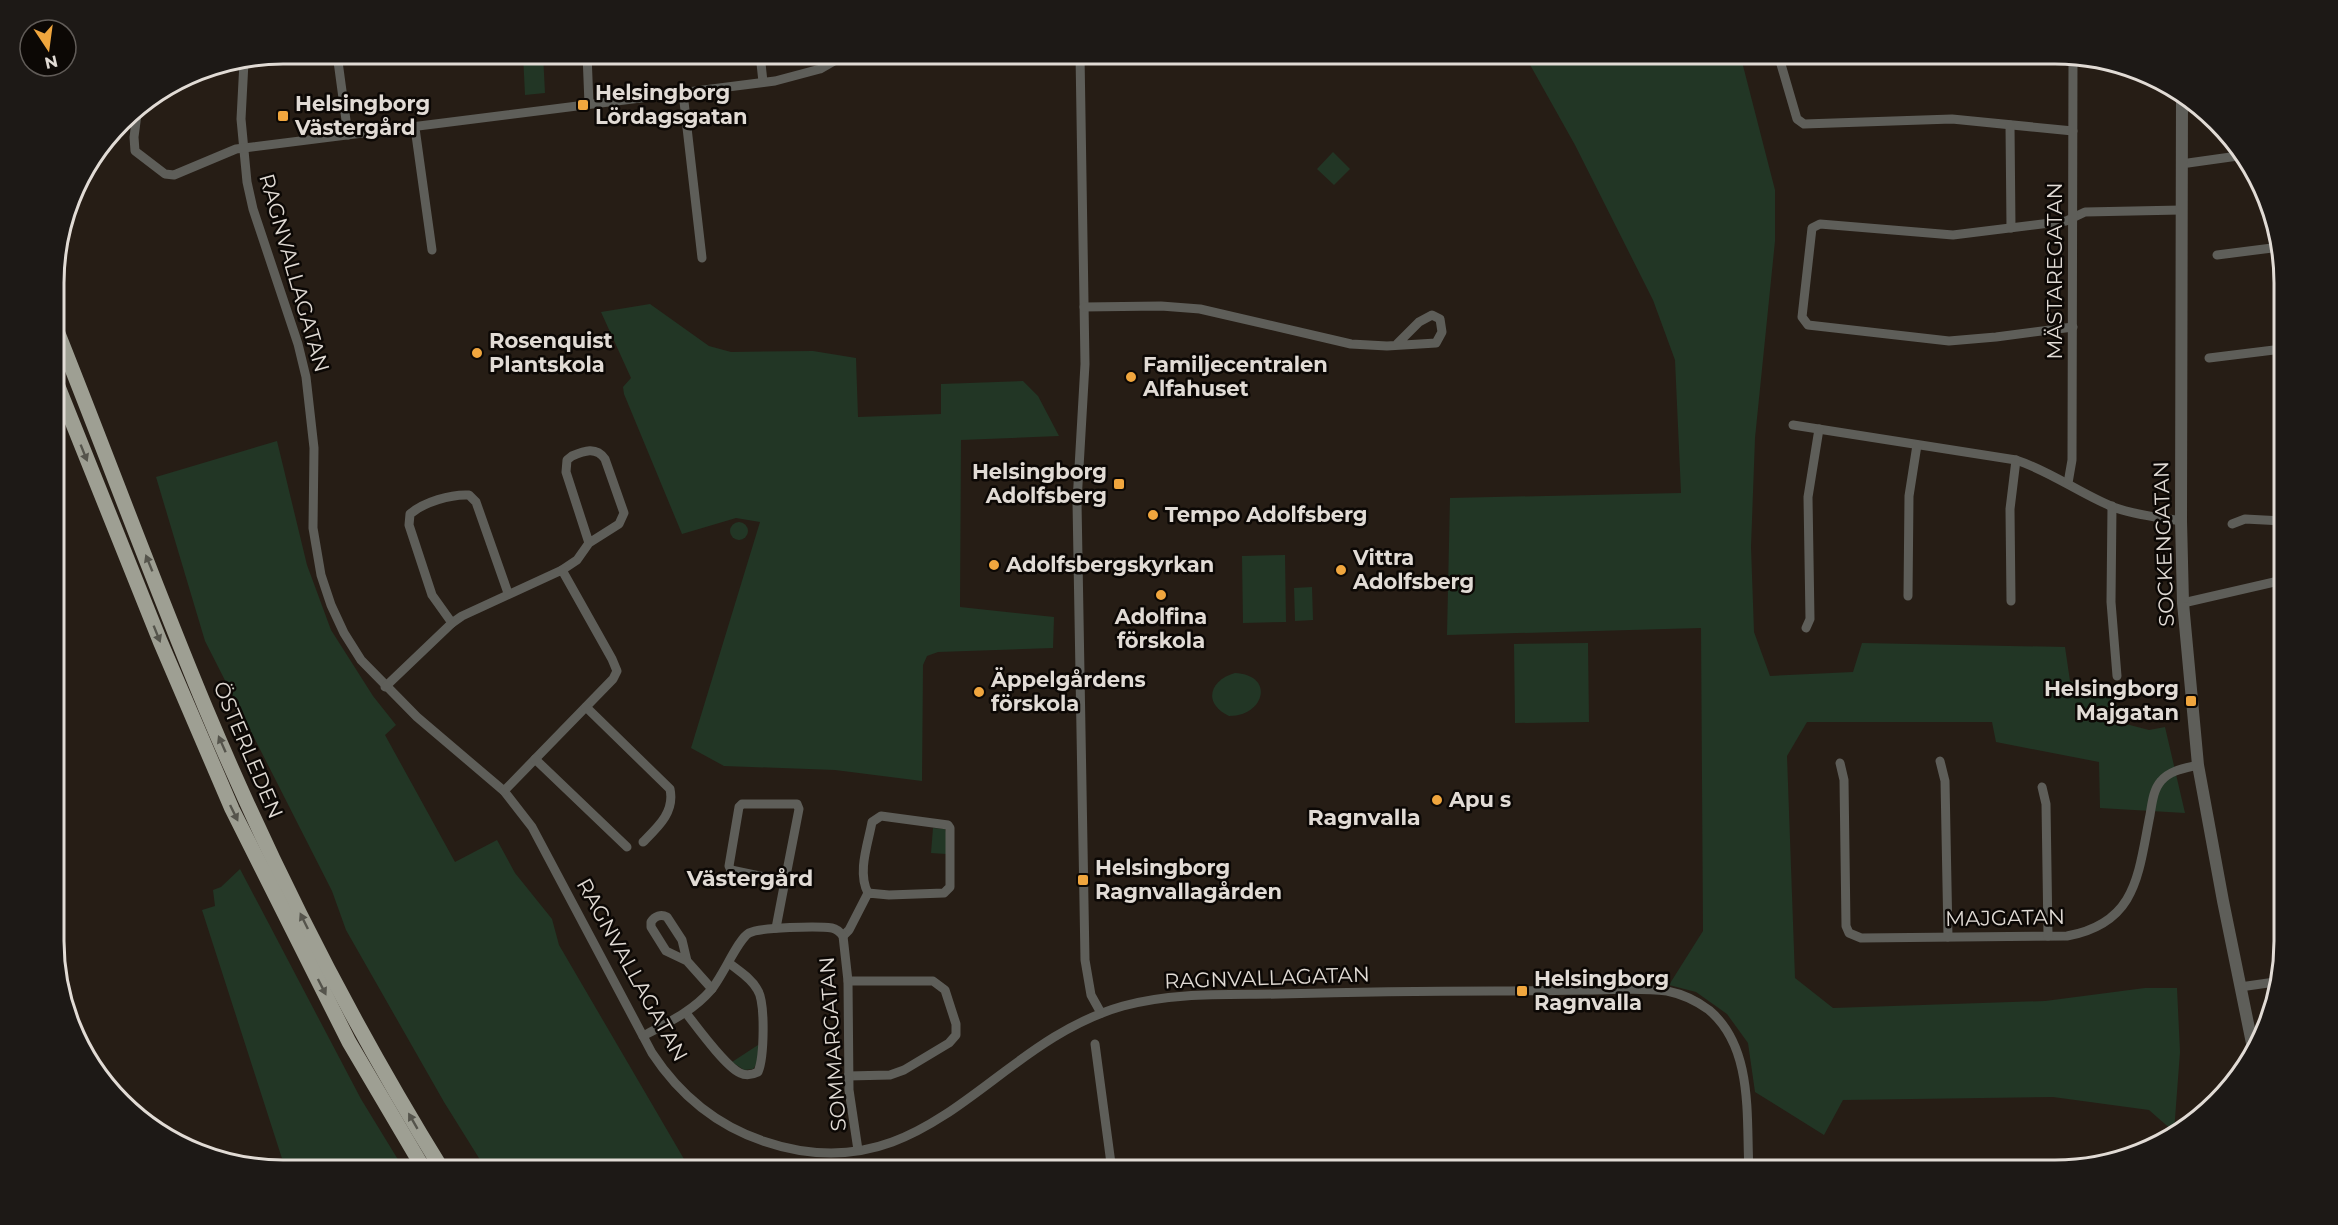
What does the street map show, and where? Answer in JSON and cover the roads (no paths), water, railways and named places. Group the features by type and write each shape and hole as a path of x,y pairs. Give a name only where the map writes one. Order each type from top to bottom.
{"main road":[{"name":"ÖSTERLEDEN","path":"64,349 206,708 260,830 360,1029 437,1160"},
{"name":"ÖSTERLEDEN","path":"64,401 160,641 232,809 349,1042 419,1160"}],"street":[{"path":"338,64 348,135"},
{"path":"587,64 589,104"},
{"path":"761,64 763,82"},
{"path":"136,122 135,151 150,164 169,175 181,174 229,151 243,148 415,128 763,82 812,72 830,64"},
{"path":"1080,64 1084,385 1077,502 1085,960 1091,995 1101,1013"},
{"path":"1781,64 1797,119 1800,123 1808,125 1952,119 2073,131"},
{"name":"MÄSTAREGATAN","path":"2068,483 2072,460 2073,65"},
{"name":"RAGNVALLAGATAN","path":"243,68 241,93 243,148 253,210 298,344 306,377 314,448 313,528 321,575 331,605 348,640 361,660 385,687 504,791 541,841 662,1068 707,1113 736,1130 790,1149 822,1152 858,1150 883,1146 923,1129 953,1111 1059,1035 1101,1013 1146,1001 1181,996 1613,989 1672,992 1690,999 1712,1013 1728,1032 1736,1046 1743,1081 1748,1160"},
{"path":"683,93 702,258"},
{"name":"SOCKENGATAN","path":"2182,105 2181,521 2183,603 2199,765 2251,1038"},
{"path":"2010,125 2011,228"},
{"path":"415,128 432,250"},
{"path":"2181,164 2233,157"},
{"path":"2073,327 1949,341 1808,325 1802,317 1811,231 1814,226 1820,224 1953,235 2072,218 2085,212 2181,210"},
{"path":"2217,255 2271,249"},
{"path":"1084,307 1140,306 1200,309 1340,342 1369,345 1436,343 1442,332 1440,319 1434,315 1425,318 1397,344"},
{"path":"2209,358 2274,350"},
{"path":"1793,425 2016,460 2112,506 2181,521"},
{"path":"1806,628 1810,618 1808,497 1819,429"},
{"path":"1908,596 1909,496 1917,445"},
{"path":"385,687 452,623 508,593 562,570 577,560 589,543 620,524 624,513 605,459 601,453 593,450 572,456 566,465 566,472 589,543"},
{"path":"2011,601 2010,509 2016,460"},
{"path":"452,623 432,595 409,525 410,514 417,508 460,495 469,495 476,502 508,593"},
{"path":"2112,506 2111,602 2117,676"},
{"path":"2232,524 2245,519 2274,521"},
{"path":"504,791 613,679 617,671 612,658 562,570"},
{"path":"2183,603 2274,582"},
{"path":"586,707 670,789 670,802 664,820 643,842"},
{"path":"535,759 627,847"},
{"path":"1940,761 1945,781 1947,937"},
{"name":"MAJGATAN","path":"1840,763 1844,780 1846,926 1849,933 1862,938 2067,936 2089,931 2108,921 2123,908 2131,895 2158,786 2162,780 2175,771 2199,765"},
{"path":"2042,787 2046,804 2048,936"},
{"path":"776,928 799,809 797,804 791,802 742,804 739,807 729,866 731,870 785,881"},
{"path":"876,817 948,825 950,828 950,887 948,891 944,893 868,893 862,874 872,822 876,817"},
{"name":"SOMMARGATAN","path":"843,936 849,930 868,893"},
{"path":"687,961 682,940 667,917 661,915 654,918 651,925 666,951 687,961 712,989"},
{"name":"SOMMARGATAN","path":"643,1036 686,1013 712,989 747,934 776,928 831,928 843,936 848,981 848,1076 858,1150"},
{"path":"686,1013 708,1041 740,1073 750,1075 758,1072 762,1056 761,999 758,989 729,963"},
{"path":"848,981 933,981 945,990 957,1024 956,1035 949,1043 904,1070 890,1075 848,1076"},
{"path":"2240,987 2269,982"},
{"path":"1095,1044 1111,1160"}],"place":[{"name":"Helsingborg Lördagsgatan","path":"583,105"},
{"name":"Helsingborg Västergård","path":"283,116"},
{"name":"Rosenquist Plantskola","path":"477,353"},
{"name":"Familjecentralen Alfahuset","path":"1131,377"},
{"name":"Helsingborg Adolfsberg","path":"1119,484"},
{"name":"Tempo Adolfsberg","path":"1153,515"},
{"name":"Adolfsbergskyrkan","path":"994,565"},
{"name":"Vittra Adolfsberg","path":"1341,570"},
{"name":"Adolfina förskola","path":"1161,595"},
{"name":"Äppelgårdens förskola","path":"979,692"},
{"name":"Helsingborg Majgatan","path":"2191,701"},
{"name":"Apu s","path":"1437,800"},
{"name":"Helsingborg Ragnvallagården","path":"1083,880"},
{"name":"Helsingborg Ragnvalla","path":"1522,991"}],"district":[{"name":"Ragnvalla","path":"1364,817"},
{"name":"Västergård","path":"750,878"}]}
